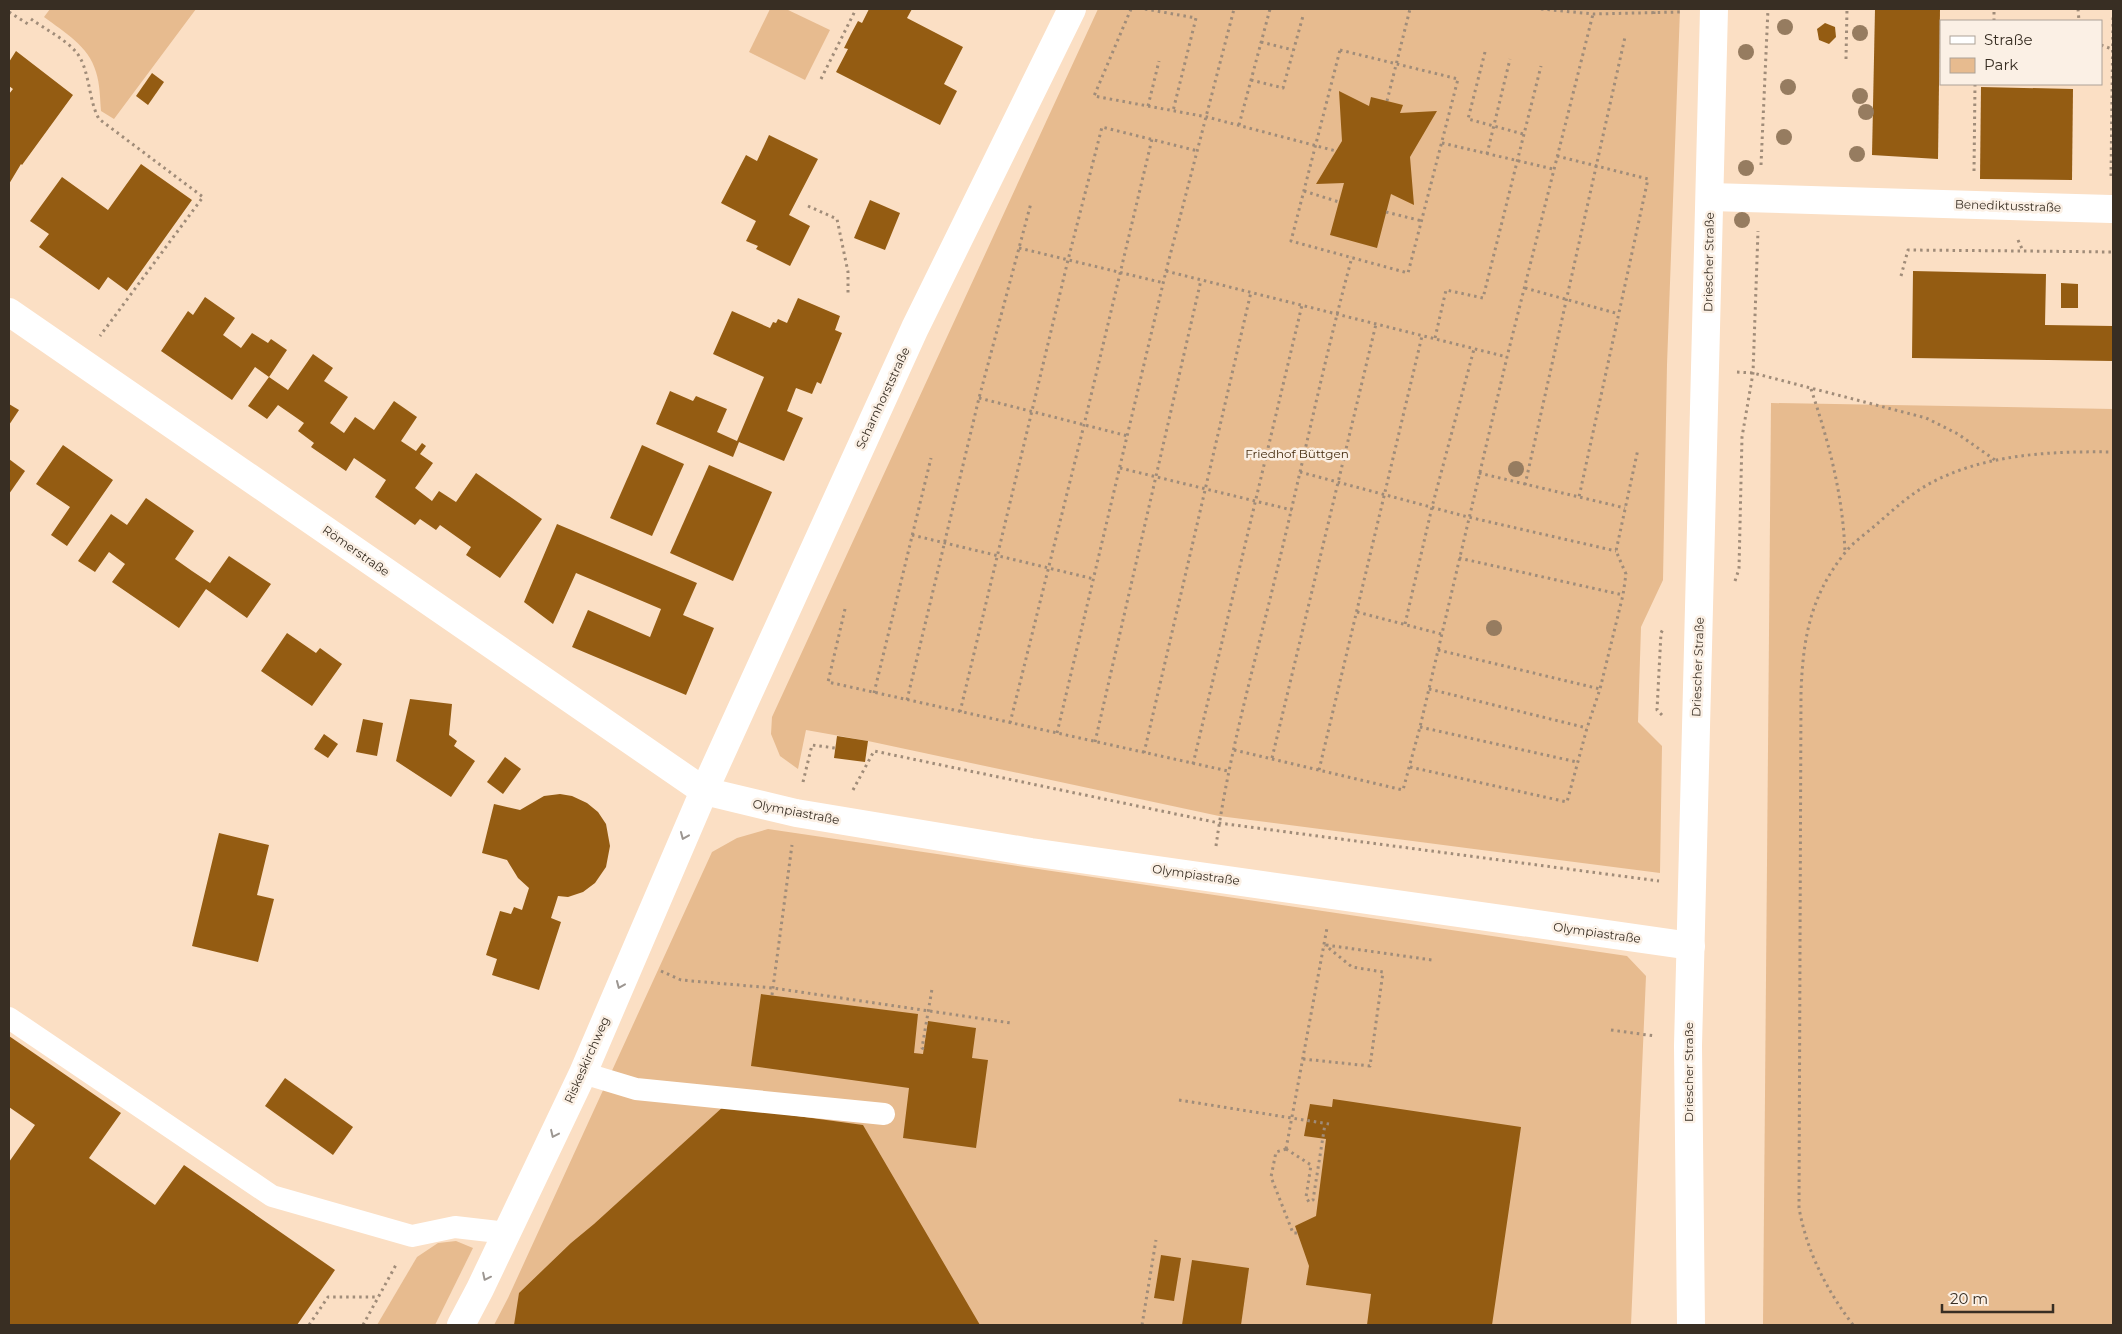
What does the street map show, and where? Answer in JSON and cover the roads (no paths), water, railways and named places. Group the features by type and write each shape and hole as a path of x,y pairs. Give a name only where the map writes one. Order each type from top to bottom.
{"street":[{"name":"Scharnhorststraße","path":"704,791 915,328 1072,9"},
{"name":"Driescher Straße","path":"1691,1325 1688,1046 1714,9"},
{"name":"Benediktusstraße","path":"1710,197 2112,209"},
{"name":"Römerstraße","path":"9,312 704,791"},
{"name":"Olympiastraße","path":"704,791 796,814 1031,852 1691,946"},
{"name":"Riskeskirchweg","path":"461,1325 583,1073 704,791"}],"lane":[{"path":"9,1018 272,1196 412,1236 455,1227 507,1233"},
{"path":"583,1073 636,1089 884,1114"}],"park label":[{"name":"Friedhof Büttgen","path":"1297,454"}]}
